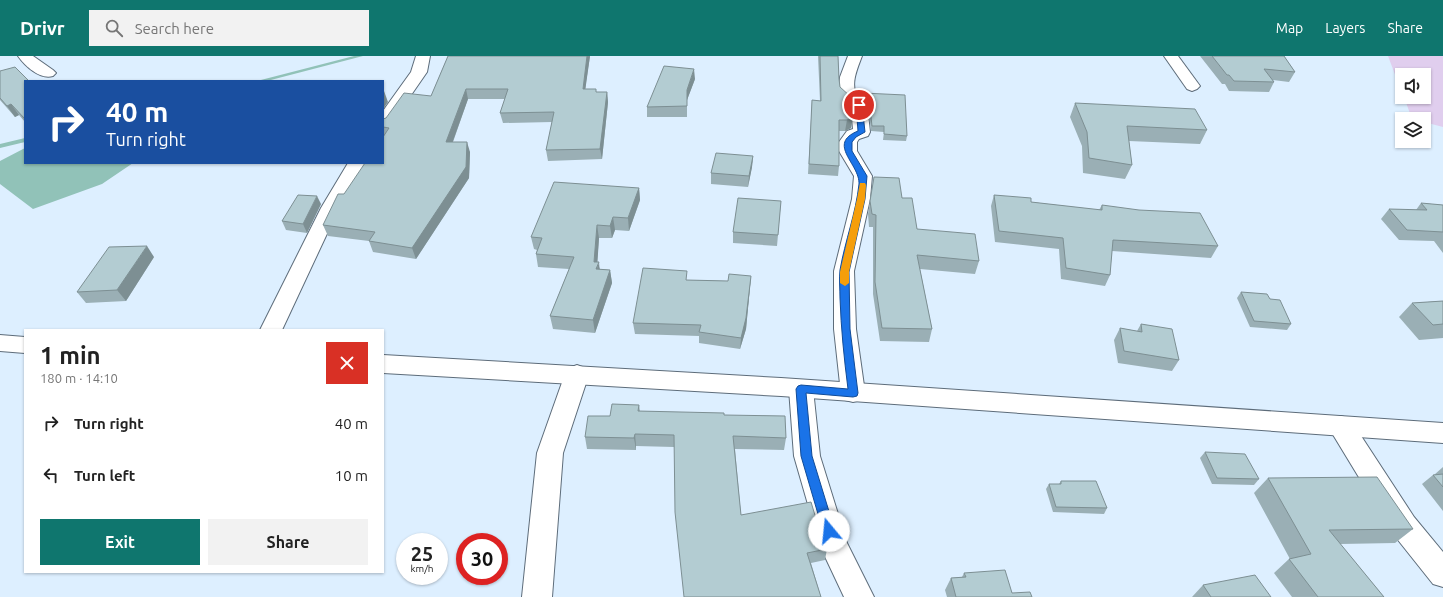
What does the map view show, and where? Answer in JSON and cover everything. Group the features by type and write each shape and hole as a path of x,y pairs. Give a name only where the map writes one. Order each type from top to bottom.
{"street":[{"path":"25,56 30,62 48,73"},
{"path":"384,122 419,72 423,56"},
{"path":"853,393 845,329 844,272 861,199 863,176 848,151 848,142 853,135 862,132 859,105 851,101 846,90 850,71 856,56"},
{"path":"1171,56 1192,86"},
{"path":"271,329 330,208 356,164"},
{"path":"0,343 24,344"},
{"path":"384,364 576,374 1443,433"},
{"path":"537,597 550,453 576,374"},
{"path":"801,389 806,456 834,546 858,597"},
{"path":"1341,426 1404,526 1443,574"}],"shaded area":[{"path":"1388,56 1443,56 1443,127 1431,124 1431,112 1409,112 1407,104 1431,104 1431,68 1395,68 1395,74"},
{"path":"24,149 24,164 132,164 102,184 33,209 0,184 0,161"}],"building":[{"path":"448,56 587,56 583,89 596,89 596,92 607,92 600,149 546,150 554,112 500,113 508,89 466,89 446,142 467,142 466,167 412,248 369,241 375,232 323,225 338,194 344,194 364,164 384,164 384,136 389,128 384,127 384,119 404,93 431,96"},
{"path":"820,56 838,56 840,87 851,97 853,117 847,120 839,120 839,166 809,164 812,100 821,101"},
{"path":"1212,56 1284,56 1295,72 1264,69 1274,82 1234,81 1229,75 1227,75"},
{"path":"664,66 694,69 687,90 687,106 647,107"},
{"path":"15,67 28,80 24,80 24,118 11,104 7,106 0,98 0,71"},
{"path":"863,93 905,95 907,136 884,134 884,126 872,126 869,99"},
{"path":"1075,103 1195,109 1207,130 1127,126 1132,165 1089,158 1087,132"},
{"path":"716,153 753,156 749,176 711,173"},
{"path":"874,177 899,178 902,198 912,198 917,229 975,234 979,261 917,255 932,329 882,328 875,282 876,215 872,214 870,201"},
{"path":"554,182 639,188 628,218 613,217 610,226 597,225 594,262 599,262 596,269 610,270 593,320 550,316 574,257 536,254 542,238 531,237"},
{"path":"298,195 317,196 303,224 282,221"},
{"path":"994,195 1031,198 1031,202 1102,210 1102,205 1139,210 1200,213 1218,246 1113,240 1110,275 1066,268 1063,238 999,231"},
{"path":"738,198 781,201 778,235 733,232"},
{"path":"1421,203 1443,205 1443,232 1407,230 1389,209 1427,210"},
{"path":"147,246 117,290 77,292 109,247"},
{"path":"643,268 687,271 686,280 728,281 729,274 751,276 746,318 741,338 699,332 701,325 633,323"},
{"path":"1241,292 1267,294 1270,299 1280,300 1291,324 1254,321"},
{"path":"1443,301 1443,324 1433,325 1412,303"},
{"path":"1141,324 1172,329 1179,360 1124,351 1120,328 1142,332"},
{"path":"612,404 639,405 638,411 785,416 786,438 733,436 741,515 811,502 827,549 807,553 821,597 684,597 675,512 674,435 635,434 634,438 585,437 588,416 610,416"},
{"path":"1205,452 1245,454 1259,479 1217,478"},
{"path":"1443,474 1443,487 1433,475"},
{"path":"1377,477 1413,529 1329,530 1384,597 1318,597 1289,559 1311,554 1268,478"},
{"path":"1061,481 1096,481 1107,508 1056,507 1049,484 1061,484"},
{"path":"1005,570 1012,593 1030,592 1032,597 956,597 951,578 966,577 964,573"},
{"path":"1255,575 1271,597 1211,597 1203,585"}],"waterway":[{"path":"264,80 360,56"},
{"path":"0,146 24,140"}],"slow traffic":[{"path":"845,283 844,272 861,199 862,185"}],"route":[{"path":"829,531 806,456 801,389 853,393 845,329 844,272 861,199 863,176 848,151 848,142 853,135 862,132 859,105"}]}
